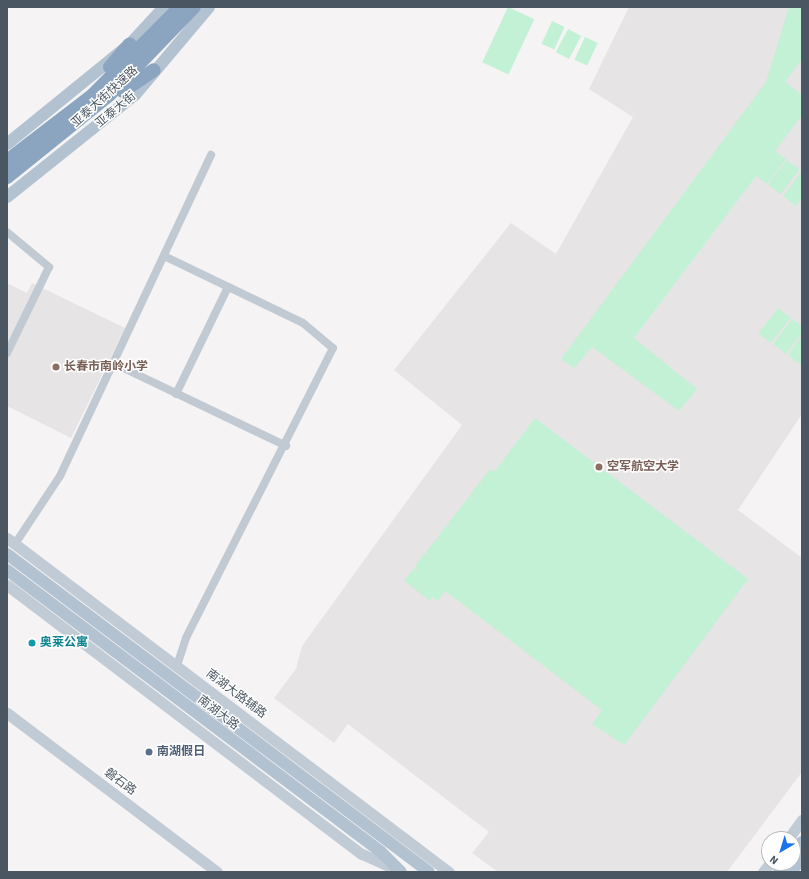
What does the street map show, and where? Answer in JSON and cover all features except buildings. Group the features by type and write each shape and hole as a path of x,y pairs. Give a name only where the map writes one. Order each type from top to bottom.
{"highway":[{"name":"亚泰大街快速路","path":"10,170 93,95 180,7"},
{"name":"亚泰大街快速路","path":"10,170 109,94 194,7"},
{"path":"7,158 89,89 130,44"},
{"path":"10,170 26,168 154,70"}],"main road":[{"path":"7,144 130,44 164,7"},
{"name":"亚泰大街","path":"7,196 135,94 209,7"},
{"name":"南湖大路","path":"7,554 429,872"},
{"name":"南湖大路","path":"7,570 381,852 401,872"},
{"path":"791,872 802,858"}],"street":[{"path":"11,541 60,476 211,155"},
{"path":"7,232 49,267 7,354"},
{"path":"164,256 303,323 333,348 286,446 186,638 177,665"},
{"path":"176,394 228,287"},
{"path":"113,363 286,446"},
{"name":"南湖大路辅路","path":"11,541 449,872"},
{"path":"7,585 362,854 401,872"},
{"name":"磐石路","path":"7,713 217,872"},
{"path":"794,831 802,820"}],"shaded area":[{"name":"空军航空大学","path":"629,7 802,7 802,414 738,510 802,558 802,772 727,872 498,872 472,853 489,832 348,724 334,743 274,698 296,669 302,646 462,425 394,370 511,223 556,254 633,117 589,89"},
{"name":"长春市南岭小学","path":"7,283 27,293 32,283 125,328 71,438 7,406"}],"green space":[{"path":"508,7 534,19 509,75 482,62"},
{"path":"789,7 802,7 802,59 785,82 802,95 802,115 775,151 786,159 767,184 756,176 634,338 697,389 679,411 592,347 574,368 561,359 766,82"},
{"path":"552,21 565,27 554,50 541,44"},
{"path":"568,29 581,36 569,59 556,52"},
{"path":"585,37 598,43 587,66 574,60"},
{"path":"787,160 800,170 781,194 768,184"},
{"path":"802,171 802,198 796,206 783,196"},
{"path":"778,308 791,318 771,343 758,333"},
{"path":"792,319 802,326 802,333 786,354 773,344"},
{"path":"802,336 802,363 801,365 788,355"},
{"path":"535,418 748,579 624,745 592,724 602,710 445,591 438,601 433,597 430,601 404,581 414,568 419,571 415,566 425,553 431,556 426,552 436,539 442,541 437,538 447,524 453,527 448,523 469,497 473,500 469,496 479,483 484,486 480,482 490,469 494,472"}],"place":[{"name":"长春市南岭小学","path":"56,367"},
{"name":"空军航空大学","path":"599,467"},
{"name":"奥莱公寓","path":"32,643"},
{"name":"南湖假日","path":"149,752"}]}
